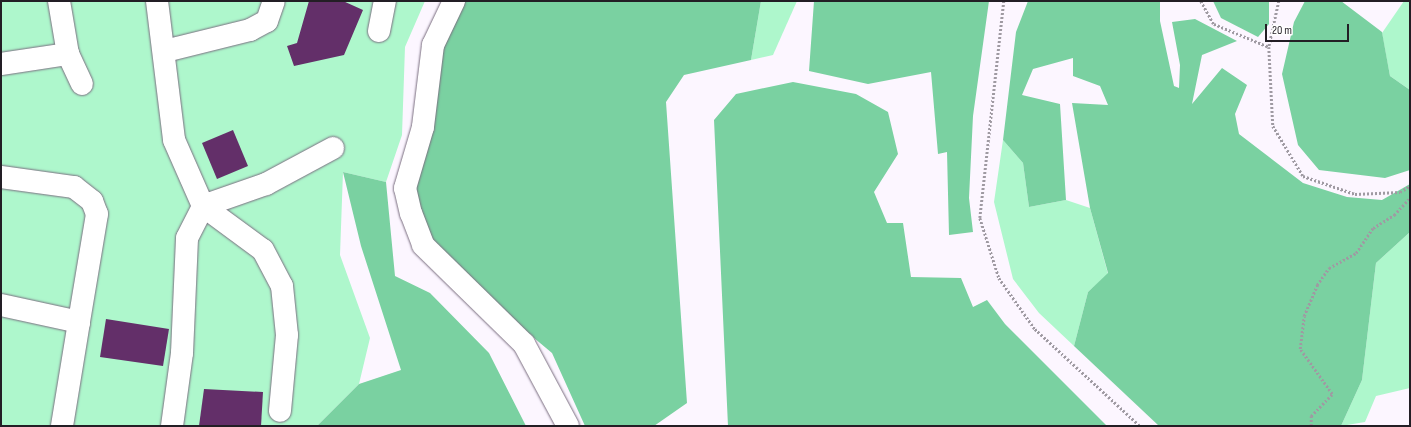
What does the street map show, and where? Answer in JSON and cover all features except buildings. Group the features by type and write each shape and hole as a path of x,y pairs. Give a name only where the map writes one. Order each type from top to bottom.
{"street":[{"path":"59,1 68,54 82,84"},
{"path":"157,1 174,140 203,206 263,250 282,286 287,335 280,411"},
{"path":"164,51 250,30 267,21 274,1"},
{"path":"379,31 385,1"},
{"path":"454,1 433,45 423,128 405,188 411,213 423,245 524,344 568,426"},
{"path":"1,64 68,54"},
{"path":"172,426 182,353 187,238 203,206 266,184 333,148"},
{"path":"1,177 74,187 92,201 97,214 62,426"},
{"path":"1,305 79,322"}],"path":[{"path":"1004,1 980,218 999,278 1035,329 1140,426"},
{"path":"1201,1 1214,24 1269,46"},
{"path":"1279,1 1269,46 1273,126 1303,176 1355,194 1400,192 1410,186"},
{"path":"1311,426 1311,416 1332,394 1300,349 1304,316 1317,286 1329,268 1356,253 1373,228 1394,215 1410,198"}],"green space":[{"path":"1,1 425,1 405,47 402,135 386,182 343,172 340,255 370,338 359,384 317,426 1,426"},
{"path":"460,1 761,1 751,60 684,75 666,102 687,403 654,426 585,426 552,353 468,283 432,242 410,188 437,49"},
{"path":"761,1 797,1 773,55 751,60"},
{"path":"814,1 989,1 973,116 969,198 973,232 949,235 947,152 938,154 931,72 868,84 809,71"},
{"path":"1028,1 1160,1 1160,21 1174,86 1179,88 1180,65 1172,22 1195,19 1237,41 1202,55 1192,104 1222,68 1247,85 1235,114 1239,134 1303,183 1347,197 1382,200 1410,184 1410,232 1376,263 1362,380 1341,426 1159,426 1074,346 1088,292 1108,273 1090,208 1072,103 1108,105 1100,86 1073,76 1073,58 1033,69 1022,95 1060,104 1066,200 1029,207 1023,163 1003,140 1016,32"},
{"path":"1213,1 1269,1 1269,24 1258,37 1221,18"},
{"path":"1305,1 1341,1 1382,32 1390,76 1410,90 1410,170 1385,178 1319,170 1298,145 1282,74 1294,22"},
{"path":"1404,1 1410,1 1410,90 1390,76 1382,33"},
{"path":"793,82 856,94 888,112 898,154 874,192 887,223 903,223 911,277 961,278 973,307 987,300 1005,324 1107,426 728,426 714,120 736,94"},
{"path":"1003,140 1023,163 1029,207 1066,200 1090,208 1108,274 1088,292 1074,346 1039,313 1013,279 994,202"},
{"path":"343,172 386,182 395,276 430,293 489,353 526,426 317,426 359,384 401,370 361,246"},
{"path":"1410,232 1410,388 1376,396 1365,422 1341,426 1362,380 1376,263"}]}
